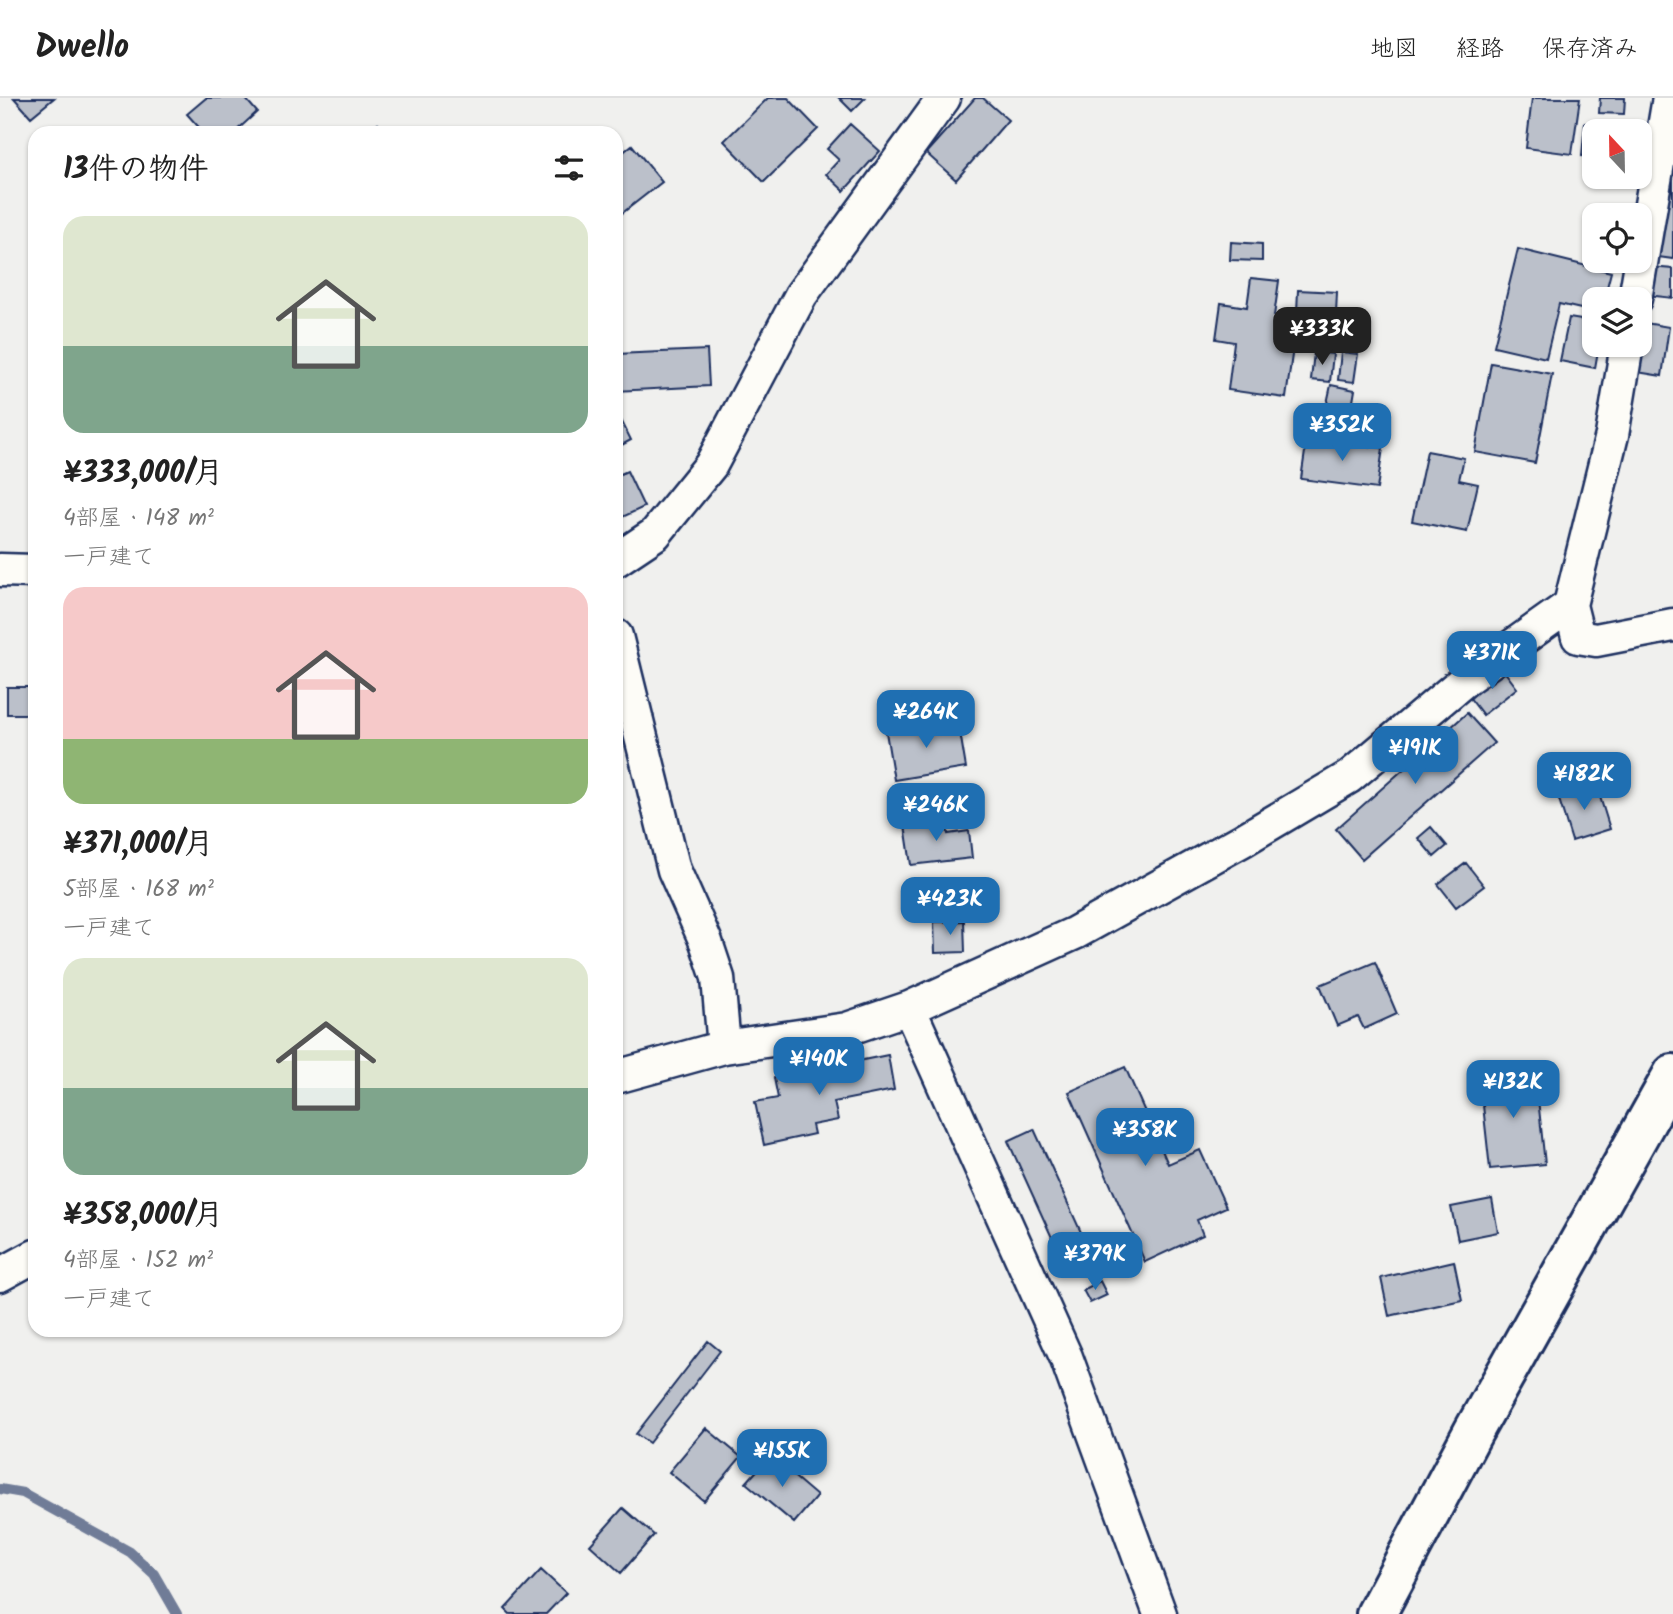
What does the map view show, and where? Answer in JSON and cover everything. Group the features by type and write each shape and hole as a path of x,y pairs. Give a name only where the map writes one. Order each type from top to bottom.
{"street":[{"path":"623,555 654,534 711,465 801,295 944,98"},
{"path":"1637,287 1669,98"},
{"path":"1625,357 1612,435 1570,605 1578,637 1596,640 1673,625"},
{"path":"0,570 28,571"},
{"path":"623,1075 724,1047 847,1030 909,1008 1074,933 1349,777 1466,678 1570,605"},
{"path":"623,664 674,870 706,942 718,978 724,1047"},
{"path":"909,1008 1066,1357 1160,1614"},
{"path":"1376,1614 1473,1432 1673,1074"},
{"path":"0,1275 28,1260"}],"building":[{"path":"14,98 54,98 31,117"},
{"path":"206,98 245,98 257,112 242,126 198,126 187,114"},
{"path":"768,98 788,98 818,129 764,182 724,141"},
{"path":"839,98 865,98 852,111"},
{"path":"975,98 983,98 1008,120 956,180 926,153"},
{"path":"1532,98 1580,98 1572,154 1526,148"},
{"path":"1600,98 1625,98 1624,114 1599,113"},
{"path":"850,124 880,151 844,191 826,174 839,160 827,149"},
{"path":"632,145 662,182 623,213 623,152"},
{"path":"1661,171 1673,172 1673,259 1652,256"},
{"path":"1231,242 1262,244 1262,261 1230,260"},
{"path":"1518,249 1582,265 1582,273 1611,273 1607,287 1582,287 1582,309 1559,304 1546,358 1494,346"},
{"path":"1652,267 1673,269 1673,298 1652,296 1652,287 1648,287"},
{"path":"1251,278 1279,281 1274,316 1297,319 1286,398 1228,390 1234,342 1216,339 1221,303 1247,307"},
{"path":"1298,290 1337,292 1336,314 1297,312"},
{"path":"1569,318 1582,320 1582,357 1597,357 1595,368 1560,361"},
{"path":"1652,324 1669,327 1662,376 1631,371 1636,357 1652,357"},
{"path":"707,350 709,386 623,391 623,354"},
{"path":"1314,352 1333,354 1330,382 1311,380"},
{"path":"1341,352 1358,354 1354,382 1338,380"},
{"path":"1491,363 1552,374 1535,463 1475,452"},
{"path":"1331,385 1355,390 1351,413 1326,408"},
{"path":"623,424 631,440 623,444"},
{"path":"1307,438 1383,448 1377,489 1301,479"},
{"path":"1427,451 1464,458 1459,480 1478,484 1467,532 1412,521"},
{"path":"627,471 644,507 623,517 623,473"},
{"path":"1501,667 1517,688 1483,715 1466,693"},
{"path":"7,687 28,687 28,714 7,714"},
{"path":"1467,713 1494,743 1362,859 1336,829"},
{"path":"958,720 966,768 894,780 886,732"},
{"path":"1596,784 1610,829 1572,841 1558,796"},
{"path":"946,820 948,834 969,831 972,858 911,865 905,825"},
{"path":"1431,827 1447,846 1434,857 1418,838"},
{"path":"1466,863 1484,886 1456,907 1438,884"},
{"path":"964,921 965,952 935,953 934,922"},
{"path":"1375,962 1397,1014 1364,1029 1358,1017 1337,1026 1320,985"},
{"path":"888,1055 894,1090 834,1102 838,1120 812,1125 814,1134 764,1145 755,1102 778,1098 774,1078"},
{"path":"1125,1067 1168,1164 1200,1150 1226,1207 1197,1220 1203,1235 1145,1262 1069,1092"},
{"path":"1535,1071 1545,1164 1490,1169 1480,1078"},
{"path":"1034,1129 1095,1263 1069,1275 1008,1141"},
{"path":"1492,1199 1498,1232 1458,1240 1451,1207"},
{"path":"1454,1261 1462,1300 1389,1316 1381,1278"},
{"path":"1100,1281 1107,1295 1090,1303 1083,1290"},
{"path":"708,1341 720,1351 649,1443 636,1434"},
{"path":"706,1428 741,1457 704,1501 669,1472"},
{"path":"770,1456 817,1496 794,1523 746,1483"},
{"path":"623,1508 654,1535 621,1573 590,1545"},
{"path":"541,1570 566,1593 546,1614 510,1614 505,1609"}],"waterway":[{"path":"0,1489 23,1493 130,1552 154,1574 177,1614"}]}
